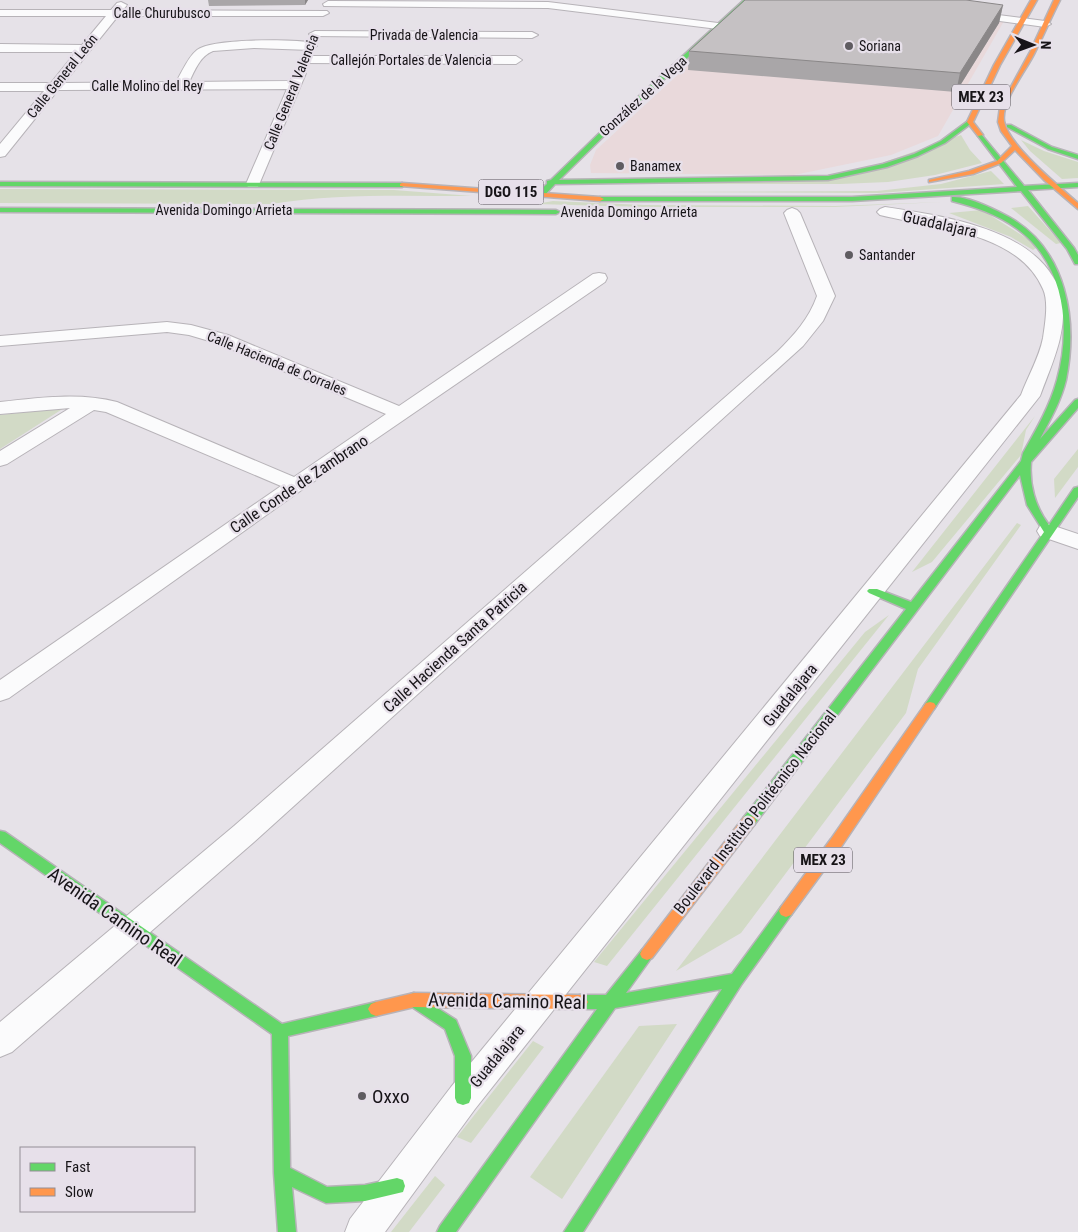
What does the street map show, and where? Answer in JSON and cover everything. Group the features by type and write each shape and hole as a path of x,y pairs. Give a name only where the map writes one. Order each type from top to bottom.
{"main road":[{"name":"González de la Vega","path":"541,194 569,164 746,0"},
{"name":"MEX 23","path":"1034,0 997,65 970,122 999,162 1070,248 1078,262"},
{"name":"MEX 23","path":"1057,0 1008,96 1001,122 1016,146 1076,202"},
{"path":"399,185 590,180 828,178 885,166 916,155 943,142 970,122"},
{"path":"1001,122 1050,148 1078,157"},
{"path":"266,210 348,201 514,198 568,190 831,188 915,183 971,173 999,162 1016,146"},
{"path":"569,164 590,180 645,200"},
{"name":"Avenida Domingo Arrieta","path":"0,184 399,185 589,199 645,200 852,199 1078,185"},
{"path":"940,195 983,207 1009,220 1046,251 1060,272 1068,290 1073,329 1070,354 1063,379 1041,401 1026,460 1029,501 1036,518 1048,531"},
{"path":"881,212 983,207 1033,202 1076,202"},
{"name":"Avenida Domingo Arrieta","path":"0,210 564,212"},
{"path":"1022,254 1070,248 1064,228 1073,219"},
{"path":"1041,401 1069,414"},
{"name":"Boulevard Instituto Politécnico Nacional","path":"446,1232 610,1002 1026,460 1078,402"},
{"name":"MEX 23","path":"573,1232 736,980 836,843 1048,531 1078,490"},
{"path":"873,592 914,608"},
{"name":"Avenida Camino Real","path":"0,836 280,1031 414,1000 610,1002 736,980"},
{"path":"414,1000 451,1025 463,1056 463,1098"},
{"path":"280,1031 282,1173 287,1232"},
{"path":"282,1173 326,1195 365,1193 398,1186"}],"street":[{"name":"Calle General León","path":"0,153 125,0"},
{"name":"Calle Churubusco","path":"0,13 114,14 327,5 552,2 718,26"},
{"name":"Calle General Valencia","path":"253,184 306,60 327,5"},
{"path":"628,14 641,5"},
{"path":"960,13 1045,24"},
{"name":"Privada de Valencia","path":"180,86 202,52 222,46 313,40 532,35"},
{"path":"0,48 84,49"},
{"name":"Callejón Portales de Valencia","path":"306,60 516,60"},
{"name":"Calle Molino del Rey","path":"0,87 295,85"},
{"name":"Guadalajara","path":"362,1232 463,1098 873,592 1041,401 1037,378 1048,356 1053,329 1052,291 1042,272 1022,254 983,234 954,224 881,212"},
{"name":"Calle Hacienda Santa Patricia","path":"0,1042 244,834 783,356 815,323 823,309 826,296 792,213"},
{"name":"Calle Conde de Zambrano","path":"0,692 296,485 599,278"},
{"name":"Calle Hacienda de Corrales","path":"0,341 167,327 191,330 222,339 402,414"},
{"path":"0,408 63,402 93,403 110,406 296,485"},
{"path":"0,460 93,403"},
{"path":"1048,531 1078,542"}],"shaded area":[{"path":"759,0 1004,21 938,136 891,155 794,175 591,173 590,165 596,150"}],"green space":[{"path":"961,135 970,150 982,163 935,175 888,182 840,184 612,184 842,177"},
{"path":"1021,140 1044,151 1078,162 1078,178 1062,179 1030,151"},
{"path":"991,171 1004,184 879,193 650,192 877,191 941,184"},
{"path":"0,189 394,190 472,196 346,197 296,200 271,204 0,203"},
{"path":"553,201 644,205 835,206 942,202 835,207 644,207 536,204"},
{"path":"1028,206 1061,243 1056,244 1011,208"},
{"path":"982,210 1039,246 1033,250 1011,237 949,213"},
{"path":"64,408 0,449 0,415"},
{"path":"1035,416 1026,430 1021,455 932,562 912,572"},
{"path":"1078,449 1078,467 1055,498 1054,479"},
{"path":"1017,523 1021,525 918,669 906,713 741,933 676,971"},
{"path":"889,615 607,966 594,962 865,632"},
{"path":"677,1024 562,1199 530,1177 639,1026"},
{"path":"533,1041 544,1047 471,1143 457,1137"},
{"path":"435,1176 445,1185 409,1232 391,1232"}],"building":[{"name":"Soriana","path":"745,0 966,0 1003,5 960,73 689,51"}],"traffic: fast":[{"path":"541,194 617,120 747,0"},
{"path":"549,182 828,178 885,166 916,155 943,142 970,122"},
{"path":"1009,126 1050,148 1078,157"},
{"path":"980,135 1070,248 1078,262"},
{"path":"0,184 402,185"},
{"path":"600,199 852,199 1078,185"},
{"path":"955,199 993,212 1011,221 1027,233 1041,247 1052,263 1066,301 1068,341 1062,380 1047,417 1028,453 1025,473 1032,505 1048,531"},
{"path":"0,210 556,212"},
{"path":"749,821 1026,461 1078,402"},
{"path":"930,706 1078,490"},
{"path":"873,591 913,607"},
{"path":"0,836 280,1031 376,1009"},
{"path":"573,1232 736,980 786,911"},
{"path":"446,1232 610,1002 647,954"},
{"path":"580,1002 610,1002 736,980"},
{"path":"414,1000 451,1025 463,1056 463,1098"},
{"path":"280,1031 282,1173 287,1232"},
{"path":"282,1173 326,1195 365,1193 397,1186"}],"traffic: slow":[{"path":"980,135 970,122 997,65 1034,0"},
{"path":"1057,0 1029,59 1006,98 1001,122 1012,142 1022,154 1078,207"},
{"path":"931,181 971,173 999,162 1016,146"},
{"path":"402,185 600,199"},
{"path":"786,911 836,843 930,706"},
{"path":"647,954 749,821"},
{"path":"376,1009 414,1000 580,1002"}],"place":[{"name":"Soriana","path":"849,46"},
{"name":"Banamex","path":"620,166"},
{"name":"Santander","path":"849,255"},
{"name":"Oxxo","path":"362,1096"}]}
